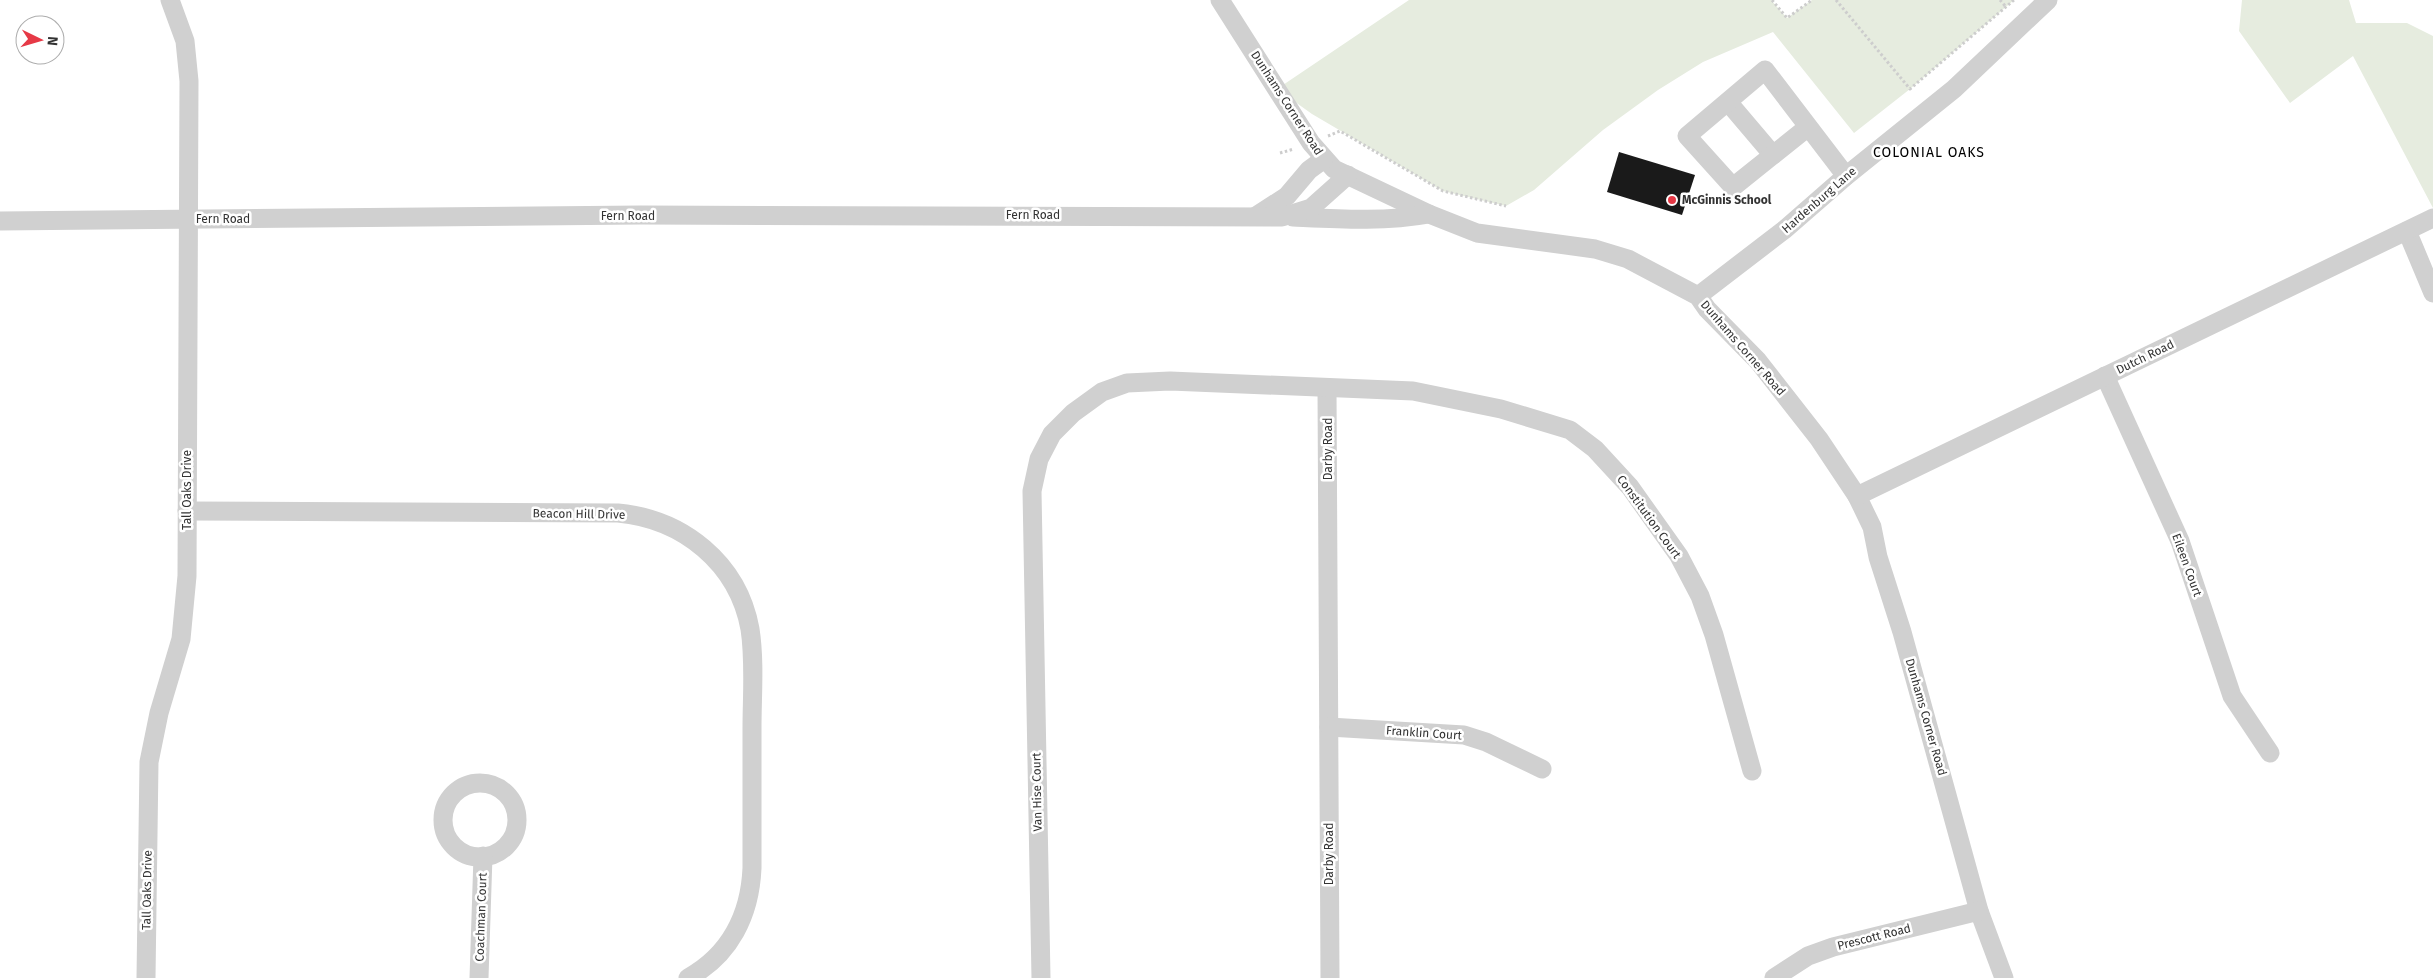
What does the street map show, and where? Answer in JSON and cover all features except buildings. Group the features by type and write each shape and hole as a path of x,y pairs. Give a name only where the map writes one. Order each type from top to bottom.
{"street":[{"name":"Dunhams Corner Road","path":"1220,0 1311,143 1334,170 1429,214 1477,233 1516,237 1603,252 1628,259 1698,296 1706,309 1764,369 1819,439 1857,496 1872,527 1878,557 1902,632 1980,911 2004,978"},
{"name":"Hardenburg Lane","path":"1698,296 1784,230 1846,176 1954,89 2048,0"},
{"name":"Tall Oaks Drive","path":"146,978 149,762 159,713 181,639 187,576 188,61 183,34 173,1"},
{"path":"1808,127 1733,187 1687,136 1765,70 1846,176"},
{"path":"1728,102 1773,155"},
{"path":"1256,216 1287,196 1308,170 1324,159"},
{"name":"Fern Road","path":"0,221 641,215 1282,217 1311,208 1348,175"},
{"path":"1282,217 1367,219 1411,217 1429,214"},
{"name":"Dutch Road","path":"1857,496 2433,218"},
{"path":"2407,231 2433,293"},
{"name":"Eileen Court","path":"2105,376 2180,541 2232,696 2270,753"},
{"name":"Van Hise Court","path":"1041,978 1032,606 1034,483 1039,460 1052,434 1073,413 1102,392 1127,383 1170,381 1327,388"},
{"name":"Darby Road","path":"1327,388 1330,978"},
{"name":"Constitution Court","path":"1327,388 1413,391 1501,409 1570,430 1595,450 1630,487 1679,556 1700,596 1714,635 1752,771"},
{"name":"Beacon Hill Drive","path":"187,512 618,513 647,518 674,528 710,552 736,588 750,629 751,888 741,924 719,955 700,972 688,978"},
{"name":"Franklin Court","path":"1329,727 1464,735 1486,742 1542,769"},
{"name":"Coachman Court","path":"479,978 482,856"},
{"name":"Prescott Road","path":"1774,978 1808,956 1834,947 1980,911"}],"path":[{"path":"1772,0 1787,18 1812,0"},
{"path":"1836,0 1910,89 2014,0"},
{"path":"2000,0 2006,7"},
{"path":"1340,131 1443,191 1506,206"}],"shaded area":[{"path":"1409,0 1771,0 1787,18 1812,0 2014,0 1910,89 1854,133 1773,32 1703,62 1658,90 1603,130 1534,190 1506,206 1443,191 1312,114 1277,89"},
{"path":"2242,0 2349,0 2356,23 2407,23 2433,36 2433,208 2353,56 2290,103 2239,31"}],"place":[{"name":"McGinnis School","path":"1672,200"}],"district":[{"name":"COLONIAL OAKS","path":"1929,152"}]}
